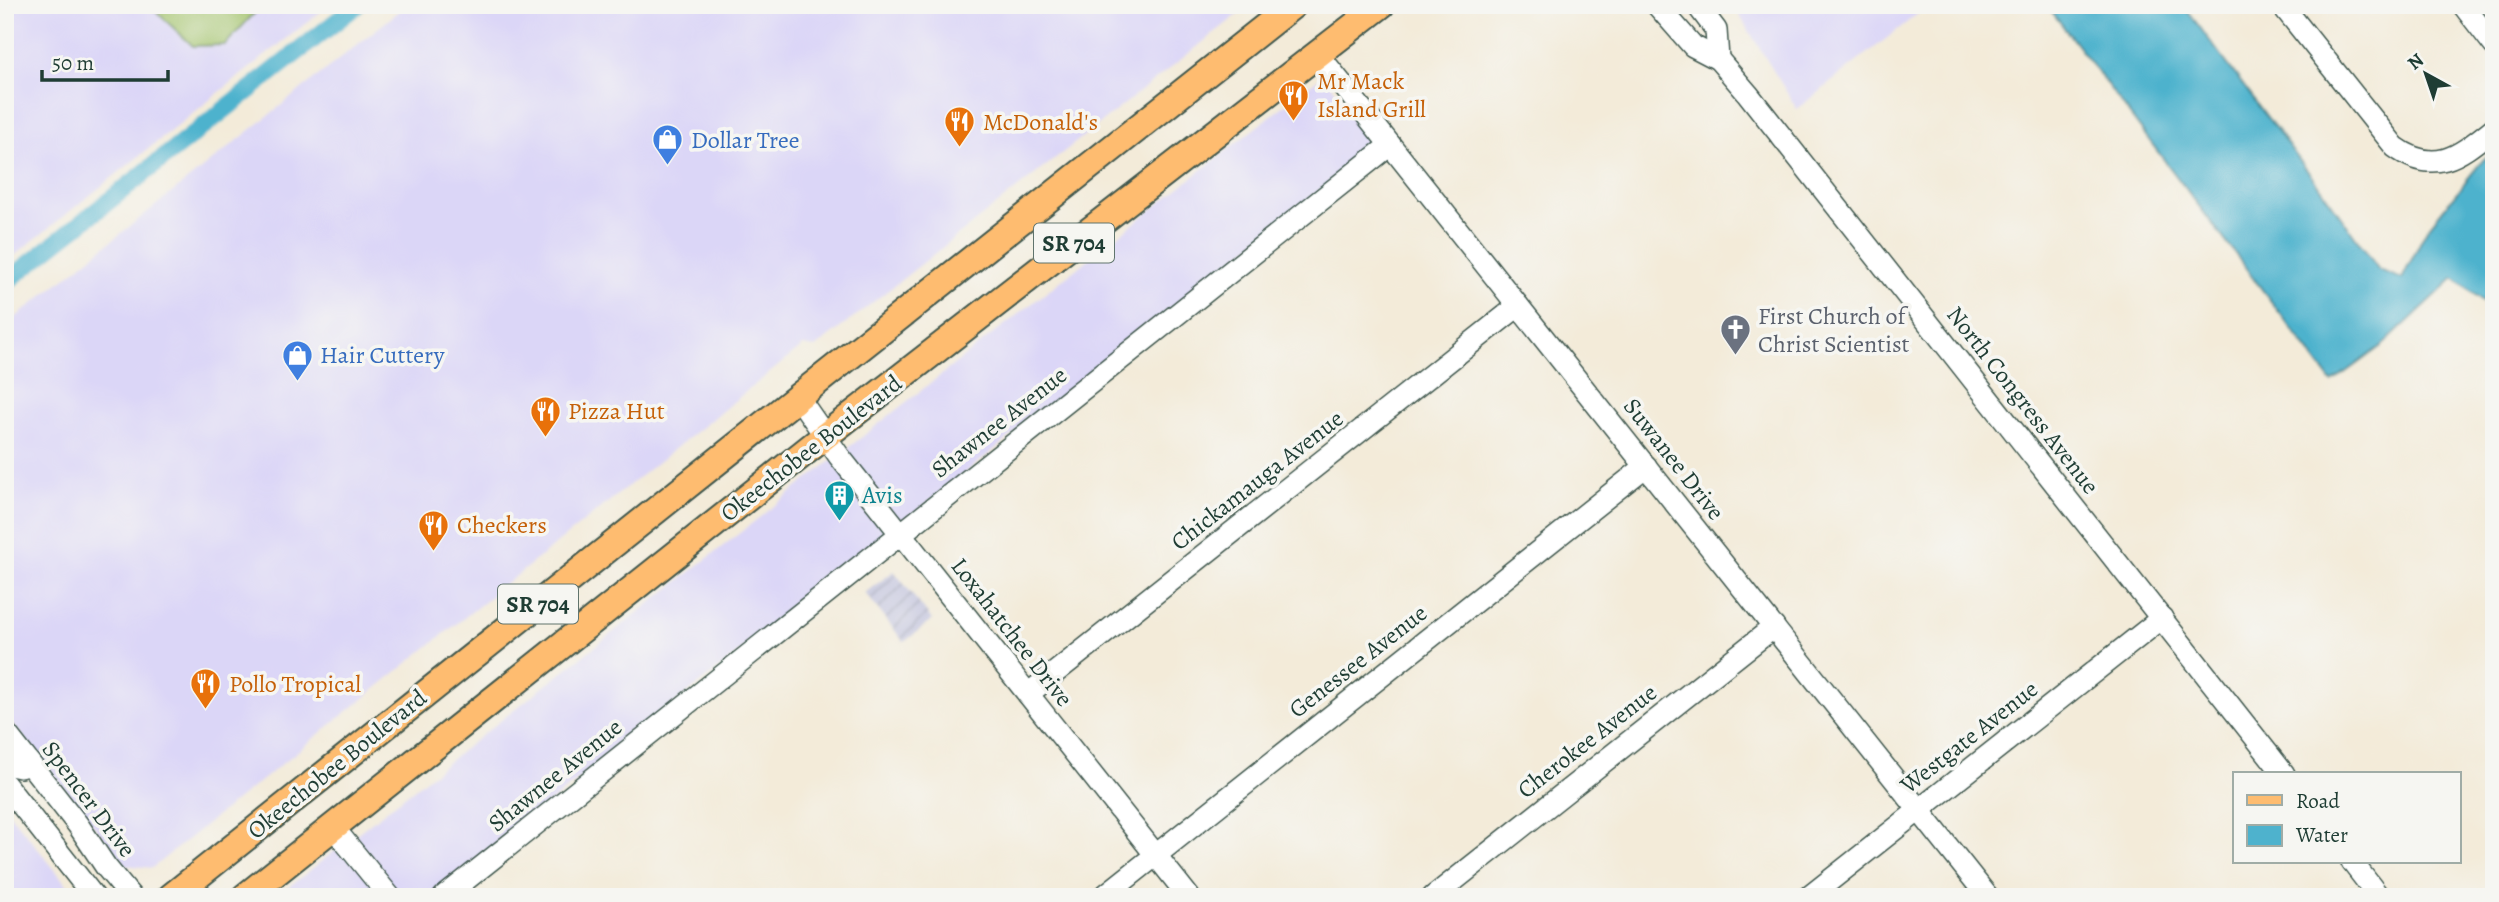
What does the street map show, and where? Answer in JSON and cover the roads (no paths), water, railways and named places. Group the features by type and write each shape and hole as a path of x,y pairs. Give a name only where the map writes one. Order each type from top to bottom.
{"main road":[{"name":"Okeechobee Boulevard","path":"171,897 1293,5"},
{"name":"Okeechobee Boulevard","path":"245,897 825,436 1381,5"}],"street":[{"name":"North Congress Avenue","path":"1657,5 1693,46 1718,60 1765,115 2282,772"},
{"path":"1698,5 1716,30 1718,60"},
{"path":"2282,5 2395,147 2405,155 2417,160 2442,161 2465,150 2494,128"},
{"path":"2463,5 2494,45"},
{"name":"Suwanee Drive","path":"1318,54 1988,897"},
{"name":"Shawnee Avenue","path":"444,897 1390,145"},
{"name":"Chickamauga Avenue","path":"1028,694 1518,306"},
{"name":"Loxahatchee Drive","path":"798,397 901,534 1189,897"},
{"name":"Genessee Avenue","path":"1103,897 1646,466"},
{"name":"Westgate Avenue","path":"1810,897 2162,618"},
{"name":"Cherokee Avenue","path":"1433,897 1774,627"},
{"name":"Spencer Drive","path":"5,732 131,897"},
{"path":"5,764 30,764"},
{"path":"5,784 94,897"},
{"path":"333,827 390,897"},
{"path":"2354,864 2379,897"}],"water":[{"path":"2047,5 2183,5 2379,270 2402,279 2427,229 2482,161 2494,151 2494,310 2454,278 2384,344 2332,382"}],"waterway":[{"path":"5,283 357,5"}],"place":[{"name":"Mr Mack Island Grill","path":"1294,122"},
{"name":"McDonald's","path":"960,149"},
{"name":"Dollar Tree","path":"668,167"},
{"name":"First Church of Christ Scientist","path":"1735,357"},
{"name":"Hair Cuttery","path":"297,382"},
{"name":"Pizza Hut","path":"545,438"},
{"name":"Avis","path":"839,522"},
{"name":"Checkers","path":"434,552"},
{"name":"Pollo Tropical","path":"206,711"}]}
